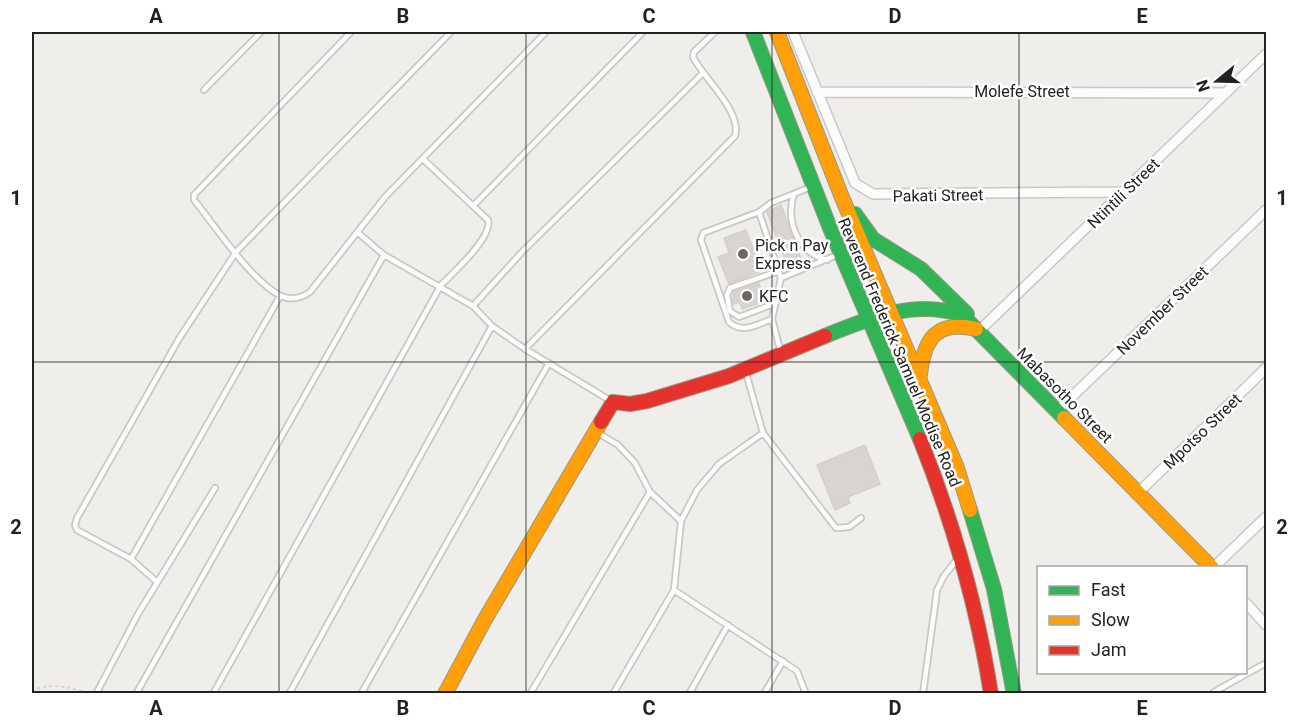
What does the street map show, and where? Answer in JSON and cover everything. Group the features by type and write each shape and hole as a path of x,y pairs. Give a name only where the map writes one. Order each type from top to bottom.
{"main road":[{"name":"Reverend Frederick Samuel Modise Road","path":"753,32 813,186 834,257 869,320 927,452 961,555 978,617 991,693"},
{"name":"Reverend Frederick Samuel Modise Road","path":"777,32 841,195 948,442 981,537 1005,637 1014,693"},
{"path":"841,195 873,239 935,281 964,309 978,329"},
{"name":"Mabasotho Street","path":"613,402 634,404 746,370 891,313 940,307 954,310 978,329 1211,566"},
{"path":"920,377 922,352 935,333 961,326 978,329"},
{"path":"445,693 484,621 613,402"}],"street":[{"name":"Pakati Street","path":"793,32 855,183 873,194 1123,192"},
{"name":"Ntintili Street","path":"978,329 1266,54"},
{"name":"Molefe Street","path":"818,92 1226,93"},
{"name":"November Street","path":"1058,410 1266,210"},
{"name":"Mpotso Street","path":"1138,493 1266,368"},
{"path":"1213,566 1266,517"},
{"path":"1247,605 1266,625"}],"lane":[{"path":"204,90 261,32"},
{"path":"351,32 195,195 195,200 236,252 261,280 280,296 294,299 310,292 385,197 546,32"},
{"path":"157,582 131,559 79,531 75,522 180,337 236,252 451,32"},
{"path":"473,206 549,125 643,32"},
{"path":"525,349 735,136 737,130 734,116 703,73 693,54 715,32"},
{"path":"473,306 522,252 703,73"},
{"path":"213,693 441,285 475,249 489,228 488,220 423,159"},
{"path":"772,319 743,329 736,328 729,322 701,240 703,232 759,212 771,203 813,186"},
{"path":"794,194 789,209 801,244 817,257 834,257"},
{"path":"759,212 781,278 772,319 782,354"},
{"path":"357,232 384,255 441,285 473,306 492,326 525,349 613,402"},
{"path":"136,693 384,255"},
{"path":"781,278 834,257"},
{"path":"776,303 739,317 730,311 727,295 730,288 779,271"},
{"path":"131,559 280,296"},
{"path":"289,693 492,326"},
{"path":"361,693 549,363"},
{"path":"746,370 763,433 836,528 849,527 861,518"},
{"path":"594,431 618,445 635,463 650,492 681,521"},
{"path":"613,693 674,590 681,521 705,478 719,464 763,433"},
{"path":"96,693 157,582 215,488"},
{"path":"530,693 650,492"},
{"path":"922,693 937,590 944,576 961,555"},
{"path":"674,590 783,661 802,676 806,693"},
{"path":"688,693 728,625"},
{"path":"764,693 783,661"},
{"path":"1247,669 1266,663"},
{"path":"1214,692 1240,674"}],"path":[{"path":"32,691 44,687 60,687 76,688 89,693"}],"building":[{"path":"781,205 803,264 789,270 767,212"},
{"name":"Pick n Pay Express","path":"746,230 761,271 729,284 718,257 729,253 724,238"},
{"name":"KFC","path":"759,283 765,301 742,309 740,302 733,304 733,292"},
{"path":"865,445 880,484 848,497 850,503 835,510 817,465"}],"traffic: fast":[{"path":"753,32 830,228 920,439"},
{"path":"855,214 873,239 921,269 967,314"},
{"path":"825,336 875,317 910,310 927,309 962,315 1064,418"},
{"path":"970,510 994,589 1014,694"}],"traffic: slow":[{"path":"777,32 841,195 957,468 970,510"},
{"path":"920,375 925,351 935,335 951,327 976,329"},
{"path":"1064,418 1210,566"},
{"path":"445,694 484,621 601,422"}],"traffic: jam":[{"path":"601,422 613,402 630,404 647,401 729,376 825,336"},
{"path":"920,439 963,564 979,628 991,694"}],"place":[{"name":"Pick n Pay Express","path":"743,254"},
{"name":"KFC","path":"747,296"}]}
